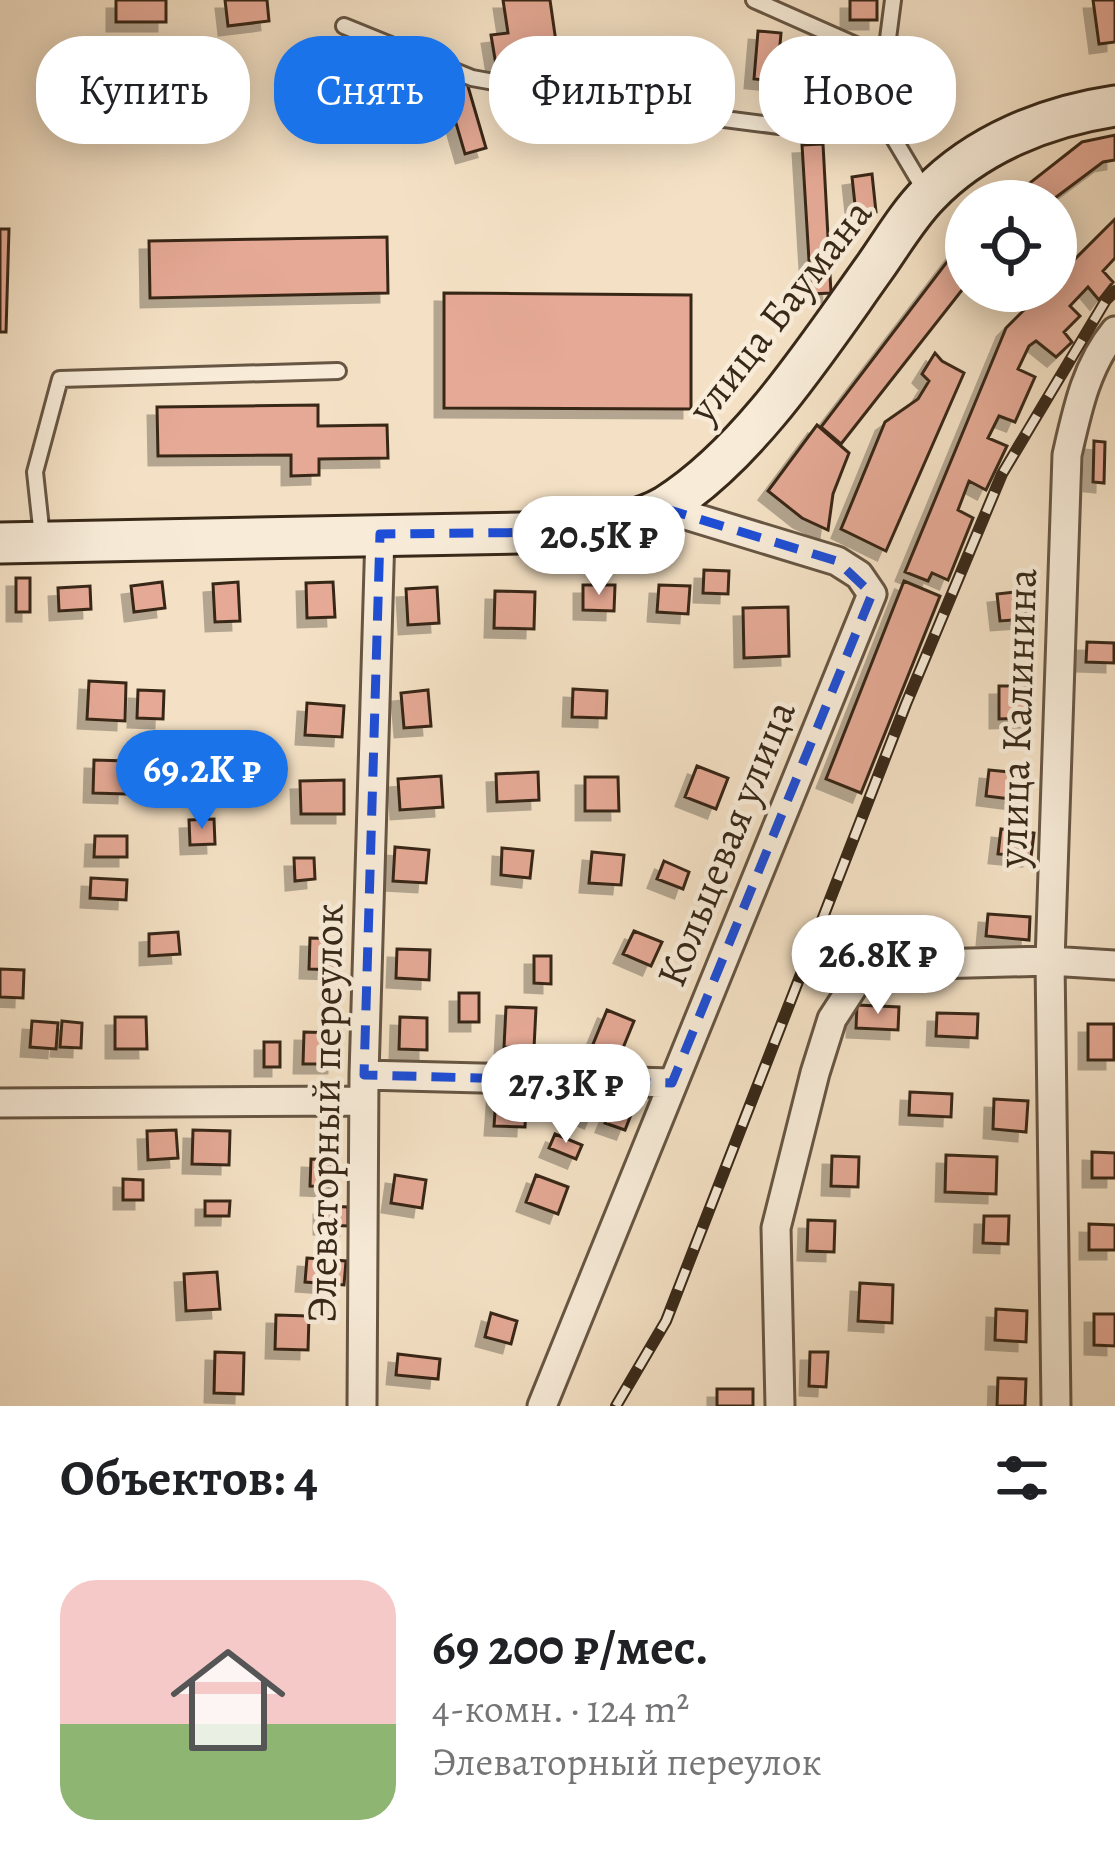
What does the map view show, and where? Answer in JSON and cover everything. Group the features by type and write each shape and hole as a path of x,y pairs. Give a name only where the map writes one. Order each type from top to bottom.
{"main road":[{"name":"улица Баумана","path":"0,543 570,532 621,524 663,508 722,463 778,399 927,195 969,159 1031,127 1115,106"}],"street":[{"name":"улица Калинина","path":"1056,1406 1050,961 1067,455 1080,400 1100,350 1115,331"},
{"name":"Кольцевая улица","path":"542,1406 872,594 860,575 837,561 663,508"},
{"name":"Элеваторный переулок","path":"362,1406 364,1088 380,534"},
{"path":"780,1406 776,1228 832,1019 856,982 894,965 1050,961 1115,965"},
{"path":"0,1103 364,1088 672,1083"}],"lane":[{"path":"754,0 835,36"},
{"path":"889,36 893,0"},
{"path":"344,26 472,78 638,108 759,123"},
{"path":"897,144 927,195"},
{"path":"43,542 35,472 60,379 338,371"}],"highlighted area":[{"path":"663,508 837,561 872,594 672,1083 364,1075 380,534 570,532"}],"building":[{"path":"116,0 166,0 166,22 116,22"},
{"path":"225,0 267,0 269,21 228,26"},
{"path":"503,0 550,0 555,36 491,35 508,33"},
{"path":"850,0 877,0 877,20 850,20"},
{"path":"1093,0 1115,0 1115,42 1099,44"},
{"path":"758,31 781,33 759,36 759,79 754,79"},
{"path":"465,84 486,148 465,154 462,144"},
{"path":"1115,135 1115,160 1103,162 1077,182 1034,180 1082,142"},
{"path":"823,144 831,293 811,294 802,145"},
{"path":"872,174 876,212 856,214 852,177"},
{"path":"1115,219 1115,258 1103,271 1113,282 1099,300 1088,287 1077,299 1077,257"},
{"path":"0,229 9,229 6,332 0,332"},
{"path":"387,237 388,293 150,298 149,241"},
{"path":"945,265 945,312 841,444 821,427"},
{"path":"444,293 691,295 691,409 444,408"},
{"path":"1022,312 1076,312 1080,316 1064,332 1072,342 1056,357 1036,341 1029,346 1018,369 1035,377 1015,422 999,416 988,438 1007,446 986,490 969,481 958,510 973,518 948,580 932,573 928,581 905,572 1006,328"},
{"path":"935,353 964,373 886,551 841,529 885,422 918,399 929,381 922,374"},
{"path":"318,405 318,426 387,425 388,458 319,459 319,475 291,476 291,455 158,456 157,407"},
{"path":"817,425 849,453 833,494 828,530 802,518 768,491"},
{"path":"1094,441 1105,442 1104,483 1093,482"},
{"path":"704,570 729,571 728,594 703,593"},
{"path":"16,578 30,578 30,612 16,612"},
{"path":"904,581 940,596 861,793 826,779"},
{"path":"162,582 165,608 134,612 131,586"},
{"path":"238,582 240,621 215,622 213,584"},
{"path":"333,582 335,617 307,618 306,583"},
{"path":"583,585 615,585 614,611 583,610"},
{"path":"659,585 690,586 688,614 657,612"},
{"path":"90,586 91,609 59,611 58,588"},
{"path":"437,587 439,623 408,625 406,589"},
{"path":"495,591 535,592 534,629 494,628"},
{"path":"1024,591 1026,619 1000,621 997,594"},
{"path":"788,607 789,656 744,658 743,608"},
{"path":"1087,642 1114,643 1114,663 1086,662"},
{"path":"89,681 126,683 125,721 87,719"},
{"path":"999,686 1031,686 1031,718 999,719"},
{"path":"573,689 607,691 606,718 572,717"},
{"path":"138,690 164,691 163,719 137,718"},
{"path":"428,690 431,726 404,728 401,693"},
{"path":"307,703 344,706 342,737 305,735"},
{"path":"187,751 224,753 221,782 185,779"},
{"path":"94,760 127,761 126,794 93,793"},
{"path":"697,766 728,778 716,809 685,797"},
{"path":"989,770 1030,774 1027,801 986,796"},
{"path":"538,772 539,800 497,802 496,774"},
{"path":"441,776 443,807 400,810 398,779"},
{"path":"585,777 618,777 619,811 585,811"},
{"path":"344,780 344,814 301,814 300,781"},
{"path":"214,819 215,844 190,845 189,820"},
{"path":"1001,829 1034,833 1031,857 998,854"},
{"path":"95,836 127,836 127,857 94,857"},
{"path":"395,847 429,850 426,883 393,881"},
{"path":"502,848 533,851 530,878 501,875"},
{"path":"592,852 624,855 621,885 589,883"},
{"path":"294,858 314,858 315,879 295,881"},
{"path":"664,861 689,872 683,889 657,879"},
{"path":"91,878 127,880 126,900 90,898"},
{"path":"988,914 1030,917 1029,940 986,936"},
{"path":"634,931 662,942 651,966 623,954"},
{"path":"178,932 180,954 149,956 149,934"},
{"path":"310,938 339,939 339,970 309,969"},
{"path":"397,949 430,950 429,980 396,978"},
{"path":"534,956 551,956 551,984 534,983"},
{"path":"0,969 24,970 23,998 0,997"},
{"path":"459,993 479,993 479,1022 459,1022"},
{"path":"857,1005 899,1007 898,1030 856,1028"},
{"path":"506,1007 536,1008 534,1048 504,1047"},
{"path":"607,1010 634,1021 616,1065 589,1054"},
{"path":"937,1013 978,1014 977,1038 936,1036"},
{"path":"115,1017 146,1017 147,1049 115,1049"},
{"path":"400,1017 427,1018 427,1050 399,1049"},
{"path":"32,1021 58,1023 56,1049 30,1047"},
{"path":"62,1021 82,1023 81,1048 60,1047"},
{"path":"1088,1024 1114,1024 1114,1060 1088,1060"},
{"path":"304,1032 336,1033 336,1064 303,1064"},
{"path":"264,1042 280,1042 280,1067 264,1067"},
{"path":"576,1081 604,1093 593,1119 565,1107"},
{"path":"497,1084 527,1086 525,1127 494,1126"},
{"path":"910,1092 952,1094 951,1117 909,1115"},
{"path":"615,1099 634,1107 625,1130 605,1123"},
{"path":"994,1099 1028,1101 1026,1132 993,1129"},
{"path":"176,1130 178,1158 148,1160 147,1131"},
{"path":"193,1130 230,1131 229,1165 192,1164"},
{"path":"555,1134 582,1145 576,1159 549,1148"},
{"path":"1092,1152 1115,1153 1115,1178 1092,1178"},
{"path":"946,1155 997,1157 996,1194 945,1192"},
{"path":"832,1156 859,1157 858,1187 831,1186"},
{"path":"311,1159 332,1160 331,1187 310,1186"},
{"path":"395,1175 426,1180 422,1208 391,1203"},
{"path":"536,1175 568,1187 558,1214 526,1202"},
{"path":"123,1179 143,1180 143,1200 123,1200"},
{"path":"205,1201 230,1201 229,1216 205,1216"},
{"path":"323,1206 348,1207 348,1226 323,1225"},
{"path":"984,1216 1009,1216 1008,1244 983,1243"},
{"path":"808,1220 835,1221 834,1252 807,1251"},
{"path":"1089,1224 1115,1225 1115,1250 1089,1250"},
{"path":"307,1258 346,1261 344,1285 305,1282"},
{"path":"217,1272 220,1309 186,1311 184,1274"},
{"path":"860,1283 893,1285 892,1323 858,1321"},
{"path":"996,1309 1027,1311 1026,1342 995,1340"},
{"path":"491,1313 517,1321 511,1344 485,1337"},
{"path":"1094,1314 1115,1314 1115,1346 1094,1345"},
{"path":"276,1315 309,1316 308,1350 275,1349"},
{"path":"215,1352 244,1353 243,1394 214,1393"},
{"path":"810,1352 828,1352 826,1387 809,1386"},
{"path":"398,1354 440,1359 438,1379 396,1375"},
{"path":"998,1378 1026,1379 1025,1406 997,1406"},
{"path":"717,1389 753,1389 753,1406 717,1406"}],"railway":[{"path":"616,1406 666,1321 906,704 1002,474 1115,291"}]}
